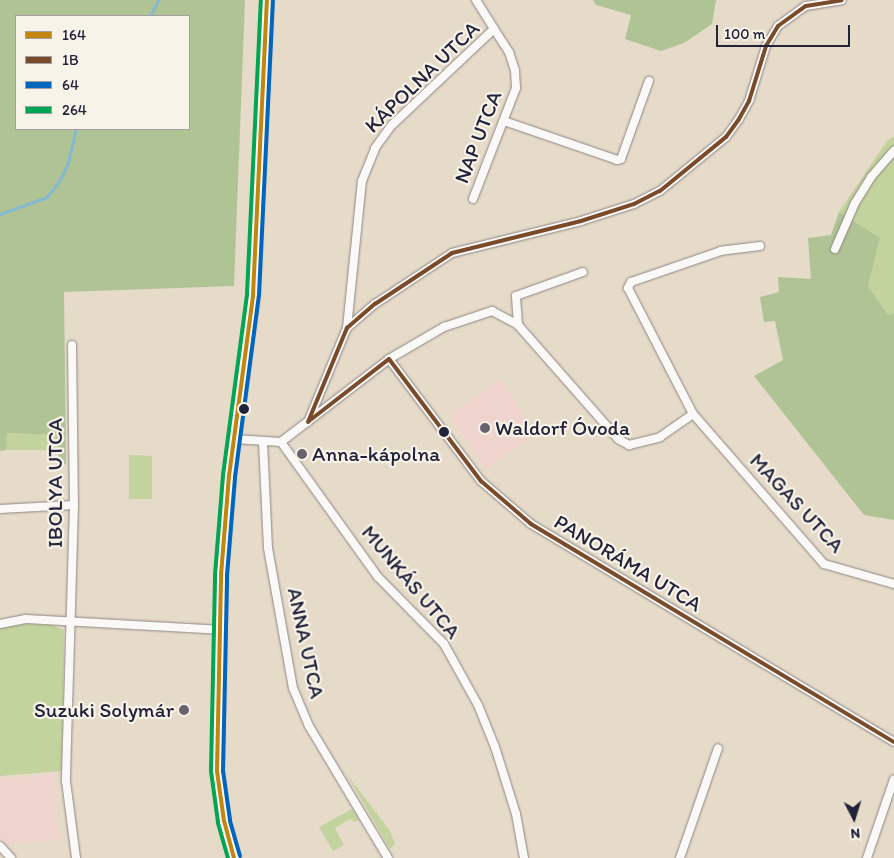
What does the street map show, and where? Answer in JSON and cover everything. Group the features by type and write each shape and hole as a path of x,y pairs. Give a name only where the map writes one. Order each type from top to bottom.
{"main road":[{"path":"234,858 224,821 217,771 220,630 224,534 254,286 267,0"}],"street":[{"path":"476,0 494,29"},
{"path":"308,422 346,328 405,281 452,253 581,221 634,204 666,187 726,137 740,119 749,101 766,46 778,26 806,6 842,0"},
{"name":"KÁPOLNA UTCA","path":"346,328 362,181 375,148 392,125 494,29 509,52 515,70 516,88"},
{"path":"504,121 618,160 621,159 649,81"},
{"name":"NAP UTCA","path":"473,199 516,88"},
{"path":"835,249 855,202 871,177 894,151"},
{"name":"MAGAS UTCA","path":"760,246 712,254 631,282 628,288 693,414 824,564 894,584"},
{"path":"518,326 516,296 583,272"},
{"path":"234,439 281,442 389,359 444,327 483,312 496,312 518,326 618,439 629,445 660,437 693,414"},
{"name":"IBOLYA UTCA","path":"72,345 74,505 67,800 76,858"},
{"name":"PANORÁMA UTCA","path":"389,359 481,480 531,524 894,742"},
{"name":"ANNA UTCA","path":"263,442 268,548 293,688 309,726 388,858"},
{"name":"MUNKÁS UTCA","path":"281,442 378,577 444,644 478,705 494,747 516,814 524,858"},
{"path":"0,509 74,505"},
{"path":"0,624 26,619 220,630"},
{"path":"680,858 718,748"},
{"path":"867,858 894,779"},
{"path":"0,846 10,858"}],"shaded area":[{"path":"500,380 537,434 486,469 449,414"},
{"path":"56,774 56,822 61,839 5,845 0,836 0,779"}],"green space":[{"path":"0,0 245,0 234,286 64,292 66,465 59,461 56,435 7,433 6,450 0,451"},
{"path":"593,0 716,0 712,24 684,43 661,51 625,39 631,15 596,5"},
{"path":"894,136 894,313 888,315 868,286 880,238 839,212 887,141"},
{"path":"839,212 880,238 868,286 888,315 894,313 894,520 864,515 754,376 783,360 775,321 764,322 760,297 779,292 778,277 811,279 808,238 831,235"},
{"path":"6,433 56,435 57,450 6,450"},
{"path":"129,455 152,456 152,499 129,499"},
{"path":"21,624 52,625 64,630 62,771 0,776 0,628"},
{"path":"346,773 390,831 395,844 390,849"},
{"path":"352,809 359,820 354,822 350,819 335,828 344,845 333,851 319,827"}],"waterway":[{"path":"150,15 158,0"},
{"path":"0,214 47,197 60,180 68,163 76,130"}],"transit line":[{"name":"264","path":"228,858 218,822 211,771 215,575 223,475 247,294 261,0"},
{"name":"164","path":"234,858 224,821 217,771 221,575 229,476 253,295 267,0"},
{"name":"64","path":"240,856 230,820 223,771 227,575 235,477 259,295 273,0"},
{"name":"1B","path":"308,422 347,328 375,304 452,253 581,221 634,204 660,191 726,137 739,119 749,101 766,46 778,26 806,6 842,0"},
{"name":"1B","path":"389,359 481,481 531,524 894,742"},
{"name":"1B","path":"309,421 389,359"}],"place":[{"name":"Waldorf Óvoda","path":"485,428"},
{"name":"Anna-kápolna","path":"302,454"},
{"name":"Suzuki Solymár","path":"184,710"}]}
